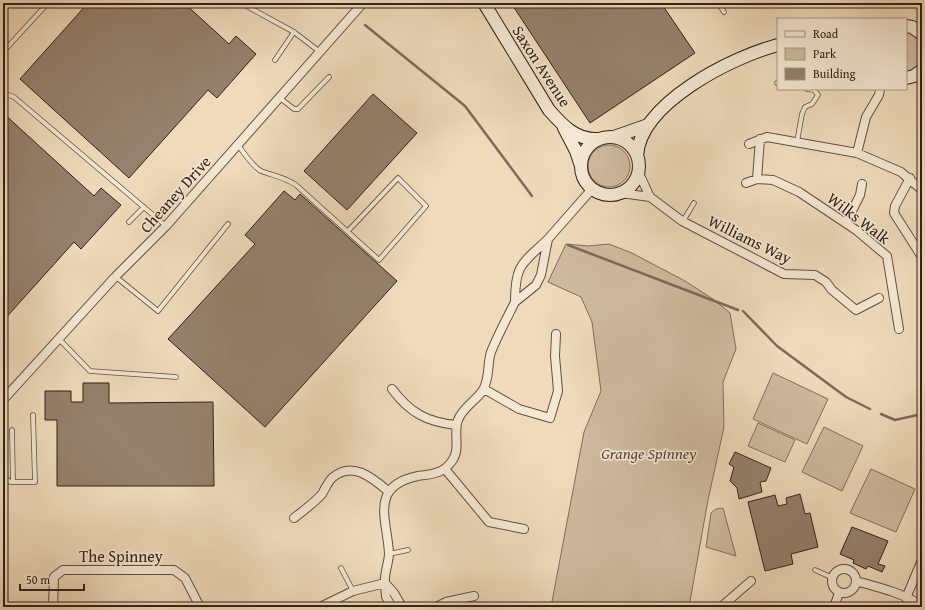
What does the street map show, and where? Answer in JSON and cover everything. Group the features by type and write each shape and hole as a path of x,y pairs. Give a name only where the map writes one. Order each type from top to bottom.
{"street":[{"name":"Cheaney Drive","path":"3,400 115,277 166,226 363,3"},
{"name":"Saxon Avenue","path":"484,3 550,110 562,125 576,151 581,166"},
{"path":"907,26 912,27 922,34"},
{"path":"648,125 614,137 598,139 586,149 581,166 586,183 592,189 606,194 622,193 635,180 638,171 637,156 640,139 648,125 686,89 717,68 747,54 777,45"},
{"path":"907,78 922,70"},
{"path":"907,78 922,82"},
{"path":"857,153 866,117 879,92"},
{"name":"Saxon Avenue","path":"562,125 577,136 588,140 598,139"},
{"path":"614,137 629,144 637,156"},
{"path":"749,144 767,137 857,153 901,172 910,178 922,190"},
{"path":"757,179 760,139"},
{"name":"Williams Way","path":"638,171 650,197 682,221 784,274 815,275 826,282 832,290 856,310 880,298"},
{"path":"910,178 894,206 894,212 922,257"},
{"name":"Wilks Walk","path":"746,183 757,179 772,180 799,192 846,223 887,256 899,329"},
{"path":"846,223 860,195 862,184"},
{"path":"392,607 386,597 384,583 384,572 389,554 383,504 389,492 397,484 417,476 436,475 445,469 453,460 456,451 456,425 464,410 484,389 488,376 491,353 515,302 515,286 518,273 523,262 548,239 592,189"},
{"name":"Williams Way","path":"622,193 650,197"},
{"path":"515,302 536,285 541,275 548,239"},
{"path":"484,389 519,410 550,418 558,392 555,356 556,334"},
{"path":"392,389 404,405 431,420 456,425"},
{"path":"445,469 489,522 524,529"},
{"path":"294,518 321,494 332,478 345,470 358,470 370,476 389,492"},
{"path":"906,598 922,560"},
{"name":"The Spinney","path":"54,607 54,577 63,570 174,570 185,578 200,607"},
{"path":"848,570 855,576 856,581 849,590 844,593 839,592 832,583 834,574 838,571 848,570"},
{"path":"721,607 750,581"},
{"path":"856,581 906,598 922,606"},
{"path":"320,607 331,604 352,591 384,583"},
{"path":"384,583 394,593 402,607"},
{"path":"834,607 839,592"},
{"path":"436,607 446,602 474,596"}],"lane":[{"path":"3,52 48,3"},
{"path":"241,3 294,32 320,52"},
{"path":"718,3 724,12"},
{"path":"275,60 294,32"},
{"path":"279,98 294,109 298,110 329,77"},
{"path":"797,142 802,114 805,107 812,104 818,95 814,90"},
{"path":"3,93 14,97 166,226"},
{"path":"238,145 256,168 285,177 296,185 379,260 426,206 398,178 348,231"},
{"path":"682,221 694,203"},
{"path":"129,222 144,207"},
{"path":"115,277 158,311 228,224"},
{"path":"58,340 90,371 176,377"},
{"path":"3,476 10,482 35,482 33,415"},
{"path":"12,430 13,482"},
{"path":"389,554 408,550"},
{"path":"341,568 352,591"},
{"path":"816,570 833,578"}],"green space":[{"path":"907,32 916,36 922,44 921,62 907,72"},
{"path":"605,145 613,145 621,148 627,154 630,166 627,178 621,184 613,187 605,187 597,184 591,178 588,170 588,162 591,154 597,148"},
{"name":"Grange Spinney","path":"566,244 588,246 609,244 632,253 685,281 713,299 730,313 736,349 723,382 724,427 708,500 689,607 551,607 584,432 601,391 592,322 581,297 548,282"},
{"path":"773,373 828,399 807,444 753,419"},
{"path":"758,423 795,440 785,462 748,446"},
{"path":"824,427 863,446 842,491 802,472"},
{"path":"871,469 915,489 896,532 850,513"},
{"path":"723,508 736,556 706,547 711,513 716,509"}],"building":[{"path":"88,3 184,3 229,44 236,36 256,54 217,98 208,90 129,178 20,79"},
{"path":"511,3 661,3 695,53 590,123"},
{"path":"373,94 417,133 347,210 304,171"},
{"path":"3,113 94,196 101,188 121,205 81,249 74,242 3,321"},
{"path":"284,191 295,200 300,194 397,281 265,427 168,339 255,244 245,235"},
{"path":"83,383 109,383 109,403 213,402 214,486 57,486 57,420 45,420 45,391 71,391 71,402 83,402"},
{"path":"735,452 771,468 766,481 760,482 762,492 739,499 737,488 730,481 734,467 729,464"},
{"path":"800,494 805,514 810,513 818,547 791,554 793,564 765,571 748,502 775,495 778,506 787,504 786,498"},
{"path":"852,527 888,541 878,564 885,566 882,572 868,566 866,569 853,563 854,560 840,554"}],"waterway":[{"path":"365,25 465,106 532,196"},
{"path":"568,245 738,310"},
{"path":"743,311 777,346 846,397 870,409"},
{"path":"881,414 895,420 922,414"}]}
